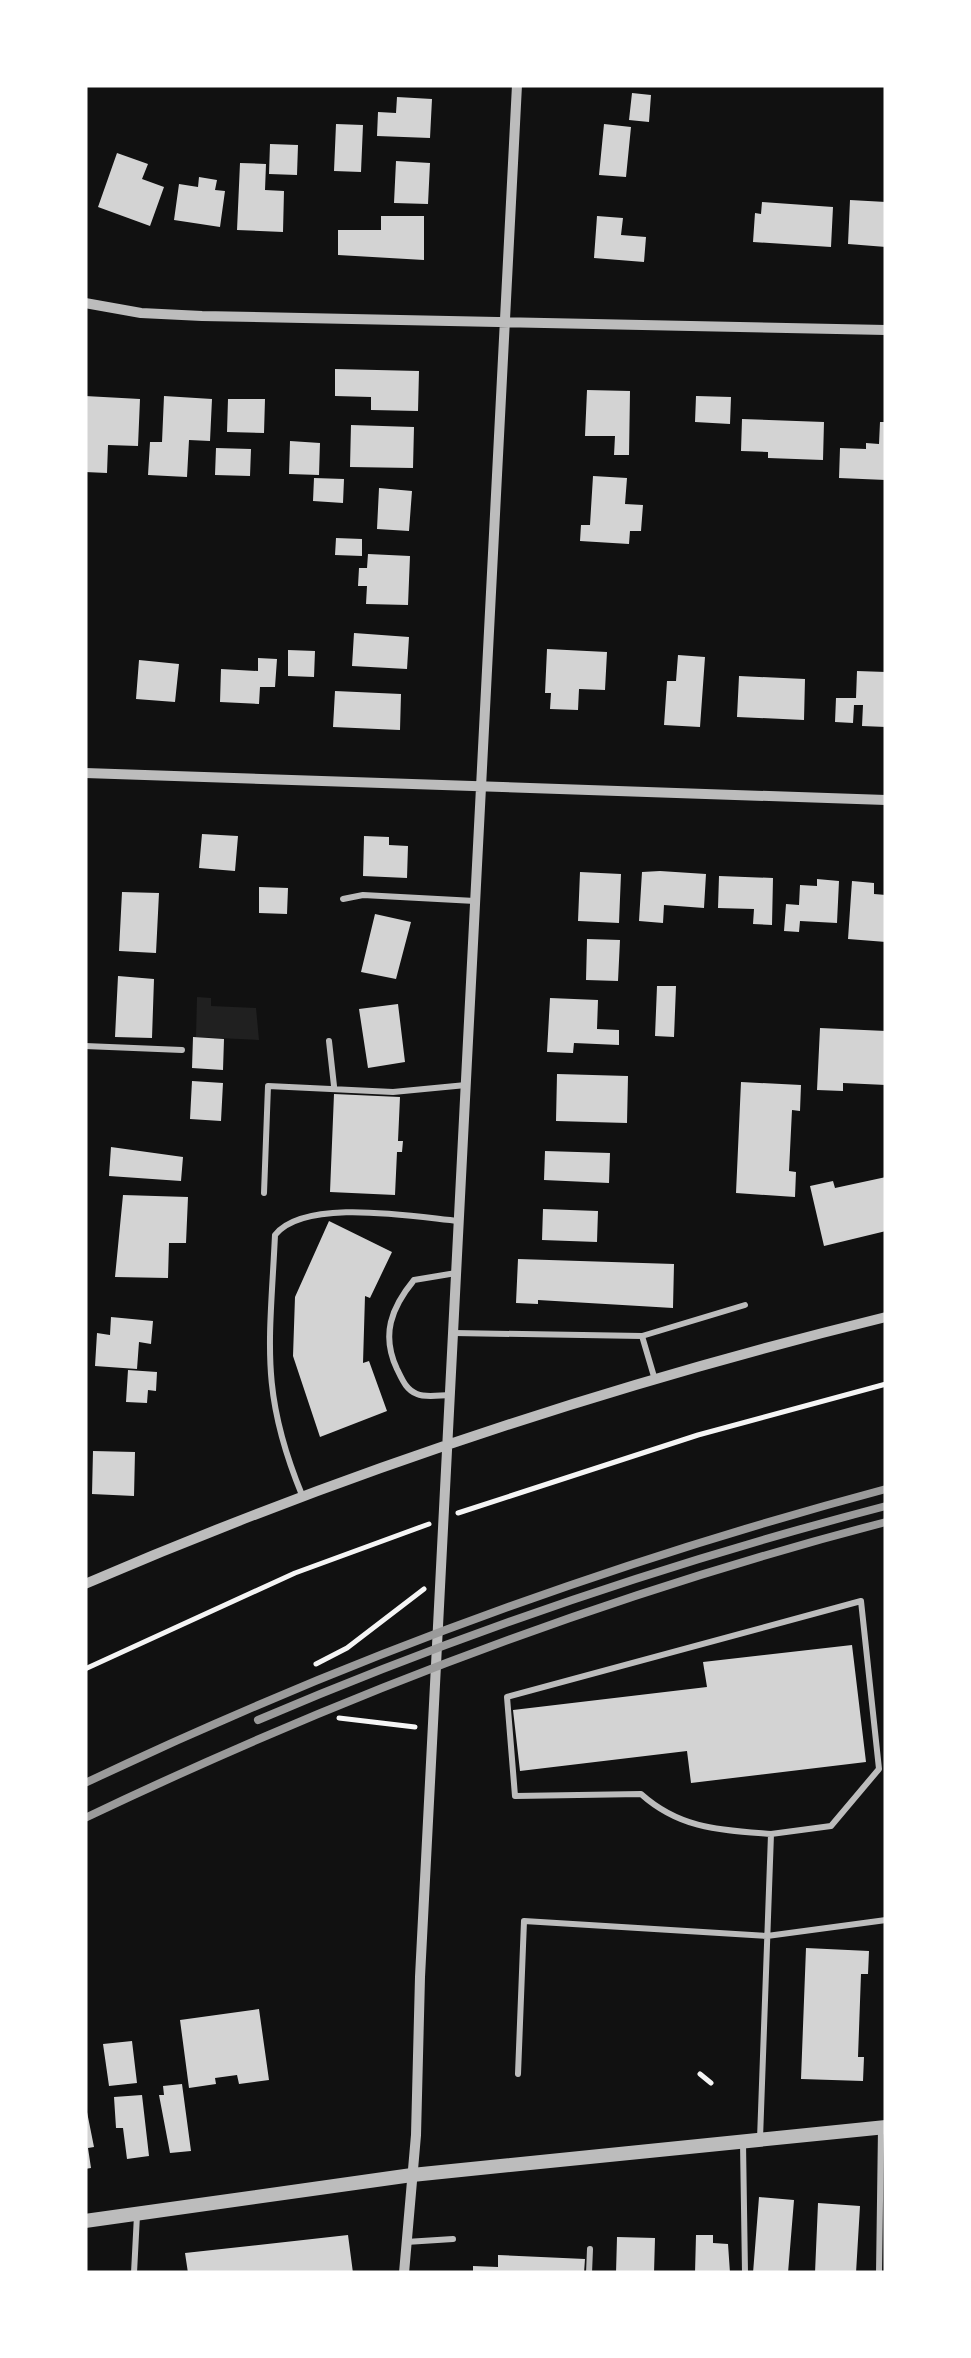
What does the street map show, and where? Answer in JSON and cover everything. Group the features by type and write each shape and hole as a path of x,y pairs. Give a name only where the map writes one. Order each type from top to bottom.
{"street":[{"path":"404,2273 517,85"},
{"path":"85,302 141,313 202,316 886,330"},
{"path":"85,772 886,800"},
{"path":"85,1584 302,1495 449,1445 886,1317"},
{"path":"85,2221 412,2174 884,2127"}],"lane":[{"path":"342,899 362,896 476,900"},
{"path":"329,1041 334,1086"},
{"path":"85,1046 182,1050"},
{"path":"264,1193 268,1086 334,1086 393,1092 466,1085"},
{"path":"302,1495 276,1422 267,1370 275,1235 292,1219 344,1214 460,1221"},
{"path":"451,1395 420,1396 408,1389 390,1354 387,1333 394,1307 414,1280 457,1273"},
{"path":"454,1333 642,1336 744,1305"},
{"path":"642,1336 655,1382"},
{"path":"861,1600 879,1769 831,1826 771,1834 688,1824 664,1814 641,1794 515,1796 506,1697 861,1600"},
{"path":"760,2140 771,1834"},
{"path":"518,2074 524,1921 767,1936 886,1920"},
{"path":"879,2273 884,2127"},
{"path":"743,2141 744,2273"},
{"path":"134,2273 137,2214"},
{"path":"406,2242 453,2239"},
{"path":"589,2273 590,2249"}],"path":[{"path":"483,1504 698,1435 886,1384"},
{"path":"85,1670 295,1574 414,1530"},
{"path":"316,1664 347,1648 410,1599"},
{"path":"339,1718 403,1726"},
{"path":"700,2074 712,2083"}],"shaded area":[{"path":"197,997 211,998 211,1006 256,1008 259,1040 196,1037"}],"building":[{"path":"632,93 651,95 649,122 629,120"},
{"path":"397,97 432,99 430,138 377,136 378,112 396,113"},
{"path":"336,124 363,125 361,172 334,171"},
{"path":"604,124 631,127 626,177 599,175"},
{"path":"270,144 298,145 297,175 269,174"},
{"path":"117,153 148,164 142,179 164,187 150,226 98,207"},
{"path":"396,161 430,163 428,204 394,203"},
{"path":"240,163 266,164 265,190 284,191 283,232 237,230"},
{"path":"199,177 217,180 215,190 225,191 220,227 174,220 179,184 198,187"},
{"path":"850,200 886,202 886,247 848,244"},
{"path":"762,202 833,207 831,247 753,242 755,213 761,214"},
{"path":"381,216 424,216 424,260 338,255 338,230 381,230"},
{"path":"597,216 623,218 621,235 646,237 644,262 594,258"},
{"path":"335,369 419,371 418,411 371,410 371,397 335,396"},
{"path":"587,390 630,391 629,455 614,455 615,436 585,436"},
{"path":"85,396 140,399 138,446 108,445 107,473 85,472"},
{"path":"164,396 212,399 210,441 189,440 187,477 148,475 150,442 162,442"},
{"path":"696,396 731,397 730,424 695,422"},
{"path":"228,399 265,399 264,433 227,432"},
{"path":"742,419 824,422 823,460 768,458 768,452 741,451"},
{"path":"880,422 886,422 886,480 839,478 840,448 866,449 866,443 879,444"},
{"path":"351,425 414,427 413,468 350,467"},
{"path":"290,441 320,443 319,475 289,474"},
{"path":"216,448 251,449 250,476 215,475"},
{"path":"593,476 627,478 625,504 643,505 641,531 630,531 629,544 580,541 581,525 590,525"},
{"path":"314,478 344,479 343,503 313,501"},
{"path":"379,488 412,491 409,531 377,529"},
{"path":"336,538 362,539 362,556 335,555"},
{"path":"368,554 410,556 408,605 366,604 367,586 358,586 359,568 367,568"},
{"path":"354,633 409,637 407,669 352,666"},
{"path":"547,649 607,652 605,690 579,689 578,710 550,709 551,693 545,693"},
{"path":"288,650 315,651 314,677 288,676"},
{"path":"678,655 705,657 700,727 664,725 667,681 676,681"},
{"path":"258,658 277,659 275,687 260,687 259,704 220,702 221,669 258,671"},
{"path":"139,660 179,664 175,702 136,699"},
{"path":"857,671 886,672 886,727 862,726 863,705 854,705 853,723 835,722 836,698 856,698"},
{"path":"739,676 805,679 804,720 737,717"},
{"path":"335,691 401,694 400,730 333,727"},
{"path":"202,834 238,836 235,871 199,868"},
{"path":"364,836 389,837 389,845 408,846 407,878 363,876"},
{"path":"580,872 621,874 619,923 578,921"},
{"path":"642,872 706,874 704,908 664,905 663,923 639,921"},
{"path":"719,876 773,878 772,925 753,924 754,909 718,908"},
{"path":"817,879 839,881 837,923 800,921 799,932 784,931 786,904 799,905 800,885 817,886"},
{"path":"852,881 874,883 874,894 886,895 886,942 848,939"},
{"path":"259,887 288,888 287,914 259,913"},
{"path":"122,892 159,893 156,953 119,951"},
{"path":"375,914 411,922 396,979 361,972"},
{"path":"587,939 620,940 618,981 586,980"},
{"path":"118,976 154,979 152,1038 115,1037"},
{"path":"657,986 676,986 674,1037 655,1036"},
{"path":"550,998 598,1000 597,1029 619,1030 619,1045 574,1043 573,1053 547,1052"},
{"path":"398,1004 405,1062 368,1068 359,1009"},
{"path":"820,1028 886,1031 886,1085 843,1083 843,1091 817,1090"},
{"path":"193,1037 224,1039 223,1070 192,1068"},
{"path":"557,1074 628,1076 627,1123 556,1121"},
{"path":"192,1081 223,1083 221,1121 190,1119"},
{"path":"741,1082 801,1085 800,1111 792,1110 789,1171 796,1172 795,1197 736,1193"},
{"path":"334,1094 400,1097 398,1141 403,1141 402,1152 397,1152 395,1195 330,1192"},
{"path":"111,1147 183,1157 181,1181 109,1176"},
{"path":"545,1151 610,1153 609,1183 544,1180"},
{"path":"886,1177 886,1231 824,1246 810,1186 833,1181 835,1188"},
{"path":"123,1195 188,1197 186,1243 169,1243 168,1278 115,1277"},
{"path":"543,1209 598,1211 597,1242 542,1240"},
{"path":"329,1221 392,1252 370,1298 365,1296 363,1363 369,1361 387,1411 320,1437 293,1356 295,1297"},
{"path":"518,1259 674,1264 673,1308 538,1300 538,1304 516,1303"},
{"path":"111,1317 153,1321 151,1344 139,1342 137,1369 95,1366 97,1333 110,1335"},
{"path":"128,1370 157,1372 156,1391 148,1390 147,1403 126,1402"},
{"path":"93,1451 135,1452 134,1496 92,1494"},
{"path":"852,1645 866,1762 691,1783 687,1751 520,1771 513,1710 707,1687 703,1662"},
{"path":"806,1948 869,1951 868,1974 861,1974 858,2057 864,2057 863,2081 801,2079"},
{"path":"259,2009 269,2080 239,2084 237,2075 215,2078 216,2084 189,2088 180,2020"},
{"path":"132,2041 137,2083 109,2086 103,2044"},
{"path":"182,2084 191,2151 170,2153 159,2095 164,2095 163,2086"},
{"path":"142,2095 149,2156 127,2159 123,2128 116,2128 114,2097"},
{"path":"85,2102 94,2147 88,2148 91,2168 85,2169"},
{"path":"759,2197 794,2200 788,2273 753,2273"},
{"path":"818,2203 860,2206 856,2273 815,2273"},
{"path":"348,2235 353,2273 188,2273 185,2253"},
{"path":"696,2235 713,2235 713,2243 728,2244 730,2273 695,2273"},
{"path":"617,2237 655,2238 654,2273 616,2273"},
{"path":"498,2255 585,2259 584,2273 473,2273 473,2266 498,2267"}],"railway":[{"path":"85,1783 280,1696 479,1618 680,1549 886,1489"},
{"path":"258,1720 568,1601 886,1506"},
{"path":"85,1818 280,1730 478,1651 680,1581 886,1522"}]}
